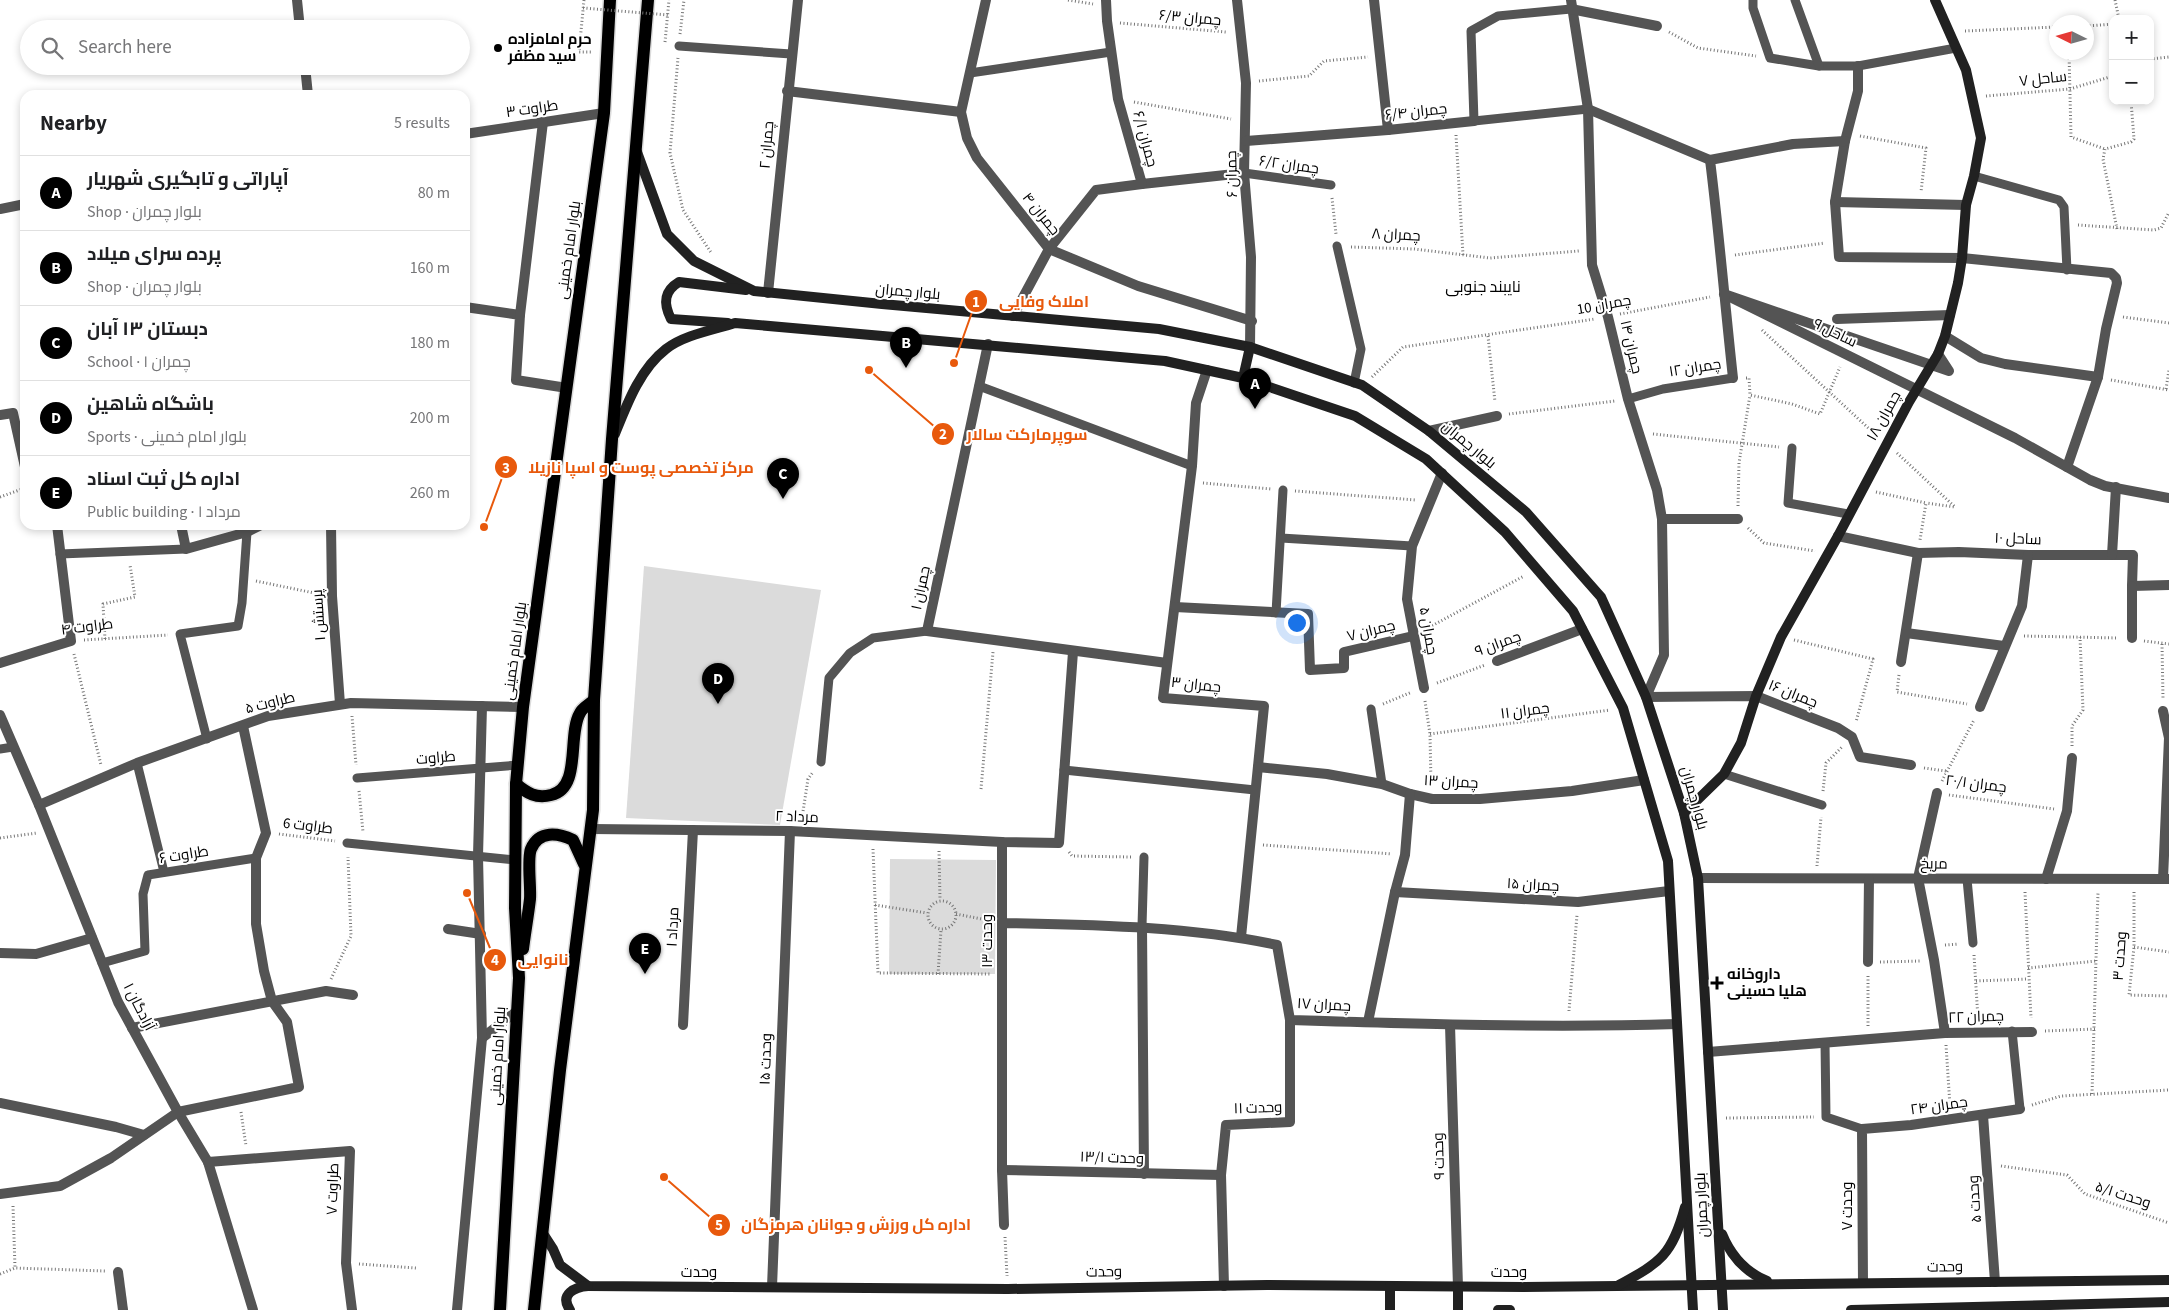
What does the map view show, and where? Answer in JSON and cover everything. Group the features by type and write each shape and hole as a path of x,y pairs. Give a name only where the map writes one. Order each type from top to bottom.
{"main road":[{"name":"بلوار امام خمینی","path":"500,1310 519,978 515,908 516,784 524,707 604,114 610,0"},
{"path":"534,1310 593,810 594,700 612,439 648,0"},
{"name":"چمران ۱۸","path":"1684,813 1724,774 1741,743 1756,696 1781,637 1838,536 1908,402 1938,354 1945,336 1962,258 1966,205 1981,138 1966,70 1935,0"},
{"name":"بلوار چمران","path":"637,152 667,234 694,261 754,291 1159,329 1250,347 1358,384 1429,431 1526,512 1601,597 1646,697 1684,813 1698,878 1723,1310"},
{"path":"735,323 670,318 666,309 666,297 670,288 679,282 754,291"},
{"name":"بلوار چمران","path":"612,439 631,397 646,371 666,348 686,339 735,323 1165,361 1243,378 1355,416 1426,459 1505,532 1573,611 1623,708 1668,861 1693,1310"},
{"path":"1243,378 1250,347"},
{"path":"516,784 530,794 541,797 560,792 567,784 571,771 575,730 580,712 594,700"},
{"path":"519,978 530,899 530,850 538,840 548,834 561,834 573,840 586,869"},
{"path":"1618,1286 1647,1270 1667,1253 1680,1227 1687,1199"},
{"path":"1719,1226 1728,1249 1740,1264 1753,1276 1773,1284"},
{"path":"542,1232 553,1249 560,1265 588,1286"},
{"name":"وحدت","path":"588,1286 1008,1289 1224,1286 1618,1286 2169,1280"},
{"path":"570,1310 566,1304 571,1290 576,1287 588,1286"},
{"path":"1390,1286 1390,1310"},
{"path":"1458,1286 1458,1310"},
{"path":"1851,1310 2169,1302"},
{"path":"1498,1310 1510,1310"}],"street":[{"path":"297,0 299,20"},
{"name":"چمران ۲","path":"768,293 787,92 798,0"},
{"name":"چمران ۴","path":"986,0 961,112 967,138 977,158 1049,249 1138,286 1252,321"},
{"name":"چمران ۶","path":"1237,0 1246,83 1244,173 1252,256 1250,347"},
{"path":"1374,0 1388,130"},
{"name":"چمران ۶/۱","path":"1106,3 1118,99 1142,184 1244,173"},
{"path":"1571,5 1657,26"},
{"name":"چمران ۱۴","path":"1571,5 1588,109 1592,265 1608,317 1628,399 1657,490 1662,519 1664,655 1646,697"},
{"path":"1858,66 1858,91 1846,137 1835,202 1839,257 1962,258 2111,273 2116,278 2117,283 2098,378 2067,467"},
{"path":"306,75 307,90"},
{"path":"787,92 961,112"},
{"path":"1588,109 1710,160 1793,144 1846,137"},
{"name":"طراوت ۳","path":"470,133 604,114"},
{"name":"چمران ۶/۴","path":"1246,141 1474,121"},
{"path":"544,122 520,315 516,380 567,388"},
{"path":"1710,160 1722,257 1733,378"},
{"path":"1013,316 1049,249 1096,190 1142,184"},
{"path":"1835,202 1966,205"},
{"path":"0,209 20,205"},
{"name":"ساحل ۹","path":"1724,294 1949,371 1938,354"},
{"name":"ساحل ۹","path":"1724,294 2015,438 2090,480 2169,498"},
{"path":"470,309 520,315"},
{"path":"1837,319 1950,315"},
{"path":"1945,336 1981,358 2005,364 2098,378"},
{"name":"چمران ۱","path":"988,344 927,630 1167,664"},
{"name":"چمران ۳","path":"1207,370 1196,403 1192,466 1163,698 1264,706 1240,937"},
{"path":"0,415 13,413 20,444"},
{"path":"1429,431 1497,416"},
{"name":"چمران ۵","path":"1424,688 1407,599 1412,546 1442,473"},
{"path":"2112,556 2116,487"},
{"path":"1662,519 1738,519"},
{"path":"58,530 71,641"},
{"path":"182,530 186,549 251,530"},
{"name":"پرستش ۱","path":"331,530 332,596 340,704"},
{"name":"ساحل ۱۰","path":"1838,536 1918,553 2133,555 2132,586"},
{"path":"1901,662 1918,553"},
{"path":"1980,706 2022,606 2028,555"},
{"path":"2132,638 2132,586 2169,585"},
{"name":"چمران ۷","path":"1175,607 1308,614 1310,670 1344,668 1344,652 1413,636"},
{"name":"چمران ۹","path":"1497,660 1582,629"},
{"path":"1906,633 2004,646"},
{"name":"طراوت ۴","path":"0,663 71,641"},
{"path":"1002,842 1059,843 1073,652"},
{"name":"چمران ۱۶","path":"1646,697 1756,696 1838,728 1852,737"},
{"name":"طراوت ۵","path":"38,805 137,764 268,716 340,704 524,707"},
{"path":"457,1310 482,1038 478,856 482,706"},
{"path":"2163,711 2169,738 2166,879"},
{"name":"آزادگان ۱","path":"0,715 50,832 118,1002 178,1112 208,1162 253,1310"},
{"path":"0,1194 60,1186 111,1158 178,1112 299,1087 288,1022 272,1001 264,971 256,924 256,858 266,833 243,726"},
{"path":"1852,737 1860,757 1911,765"},
{"path":"2046,879 2067,811 2072,758"},
{"name":"چمران ۱۳","path":"1258,767 1327,774 1382,784 1410,794 1432,799 1480,799 1572,791 1644,780"},
{"name":"چمران ۲۰/۱","path":"1918,878 1937,793"},
{"path":"1368,1022 1395,892 1405,855 1410,794"},
{"name":"مرداد ۲","path":"591,829 790,831 1002,842"},
{"name":"مرداد ۱","path":"684,1025 693,830"},
{"name":"وحدت ۱۵","path":"772,1287 790,831"},
{"name":"وحدت ۱۳","path":"1002,842 1002,1170 1004,1225"},
{"name":"مریخ","path":"1698,878 2166,879"},
{"path":"1918,878 1932,946 1945,1033"},
{"path":"1868,962 1869,879"},
{"name":"چمران ۱۵","path":"1395,892 1578,902 1669,891"},
{"name":"چمران ۱۷","path":"1002,923 1142,926 1240,937 1277,945 1290,1020 1568,1027 1677,1024"},
{"path":"1142,926 1144,1174"},
{"path":"448,929 481,934"},
{"path":"0,953 36,954 92,938"},
{"path":"132,1028 326,991 353,995"},
{"path":"482,1038 516,1011"},
{"name":"وحدت ۱۱","path":"1224,1286 1221,1176 1226,1125 1290,1122 1290,1020"},
{"name":"وحدت ۹","path":"1450,1025 1458,1286"},
{"name":"چمران ۲۲","path":"1708,1052 1945,1033 2032,1032"},
{"path":"0,1103 116,1127 144,1136"},
{"name":"چمران ۲۴","path":"1862,1129 1911,1125 2020,1109"},
{"name":"وحدت ۵","path":"1984,1115 1995,1282"},
{"name":"وحدت ۷","path":"1862,1129 1863,1283"},
{"name":"طراوت ۷","path":"208,1162 350,1151 346,1263 352,1310"},
{"name":"وحدت ۱۳/۱","path":"1002,1170 1221,1176"},
{"path":"118,1272 123,1310"}],"lane":[{"path":"1753,0 1753,8 1770,58 1819,66 1858,66 1956,48"},
{"path":"1795,0 1819,66"},
{"path":"1474,121 1471,31 1498,16 1571,5"},
{"path":"679,46 791,54"},
{"path":"970,72 1111,52"},
{"name":"چمران ۶/۴","path":"1474,121 1588,109"},
{"name":"چمران ۶/۲","path":"1244,173 1331,185"},
{"path":"1974,176 2060,200 2063,204 2067,270"},
{"path":"1337,246 1361,349 1358,384"},
{"name":"چمران ۱۲","path":"1628,399 1662,389 1733,378"},
{"path":"979,386 1192,466"},
{"path":"1792,448 1788,503 1848,514"},
{"path":"1276,613 1283,490"},
{"path":"207,739 180,634 238,626 242,603 247,532"},
{"path":"1281,538 1412,546"},
{"path":"60,554 186,549"},
{"path":"821,762 829,678 850,653 873,638 927,630"},
{"path":"1371,709 1382,784"},
{"path":"0,749 13,747"},
{"path":"137,764 164,872"},
{"name":"طراوت","path":"357,778 518,765"},
{"path":"1064,770 1255,790"},
{"path":"1724,774 1822,805"},
{"path":"347,843 515,860"},
{"path":"1142,926 1144,857"},
{"name":"طراوت ۶","path":"102,963 145,951 143,894 148,875 256,858"},
{"path":"1967,879 1973,943"},
{"path":"2012,1031 2020,1109"},
{"path":"1825,1043 1826,1117"},
{"name":"چمران ۲۴","path":"1826,1117 1862,1129"}],"path":[{"path":"579,52 584,0"},
{"path":"669,0 664,45 679,46"},
{"path":"684,0 670,153 683,210 710,250 721,274"},
{"path":"1068,0 1106,3"},
{"path":"2115,0 2118,15"},
{"path":"583,8 668,15"},
{"name":"چمران ۶/۳","path":"1107,21 1241,34"},
{"path":"2094,25 2109,24"},
{"path":"1657,26 1698,48 1770,58"},
{"path":"1949,32 2049,27"},
{"path":"1246,83 1309,76 1324,61 1381,55"},
{"path":"2154,59 2169,57"},
{"path":"2069,60 2071,137 2104,149 2131,142 2134,139 2131,105"},
{"name":"ساحل ۷","path":"1973,97 2070,89 2109,77"},
{"path":"1118,99 1246,122"},
{"path":"1455,123 1463,255"},
{"path":"1846,137 1926,148 1920,204"},
{"path":"2104,149 2103,159 2117,228"},
{"path":"1331,185 1337,246"},
{"path":"2065,224 2117,228 2162,228 2169,212"},
{"path":"1722,257 1838,241"},
{"name":"چمران ۸","path":"1337,246 1414,249 1490,258 1592,250"},
{"name":"چمران 10","path":"1358,384 1403,347 1608,317 1724,294"},
{"path":"2110,315 2169,323"},
{"path":"1760,328 1883,441"},
{"path":"1488,336 1497,416 1628,399"},
{"path":"1828,553 1764,543 1738,519 1739,463 1750,395 1792,404 1820,414 1843,360"},
{"path":"2098,378 2167,389 2169,370"},
{"name":"چمران ۱۲","path":"1733,378 1749,378 1750,395"},
{"path":"1638,432 1792,448"},
{"path":"1862,489 1926,503 1955,507 1890,447"},
{"path":"1190,482 1430,502"},
{"path":"0,497 20,490"},
{"path":"1918,553 1926,503"},
{"path":"106,639 102,604 136,597 128,552"},
{"name":"چمران ۷","path":"1413,636 1537,569"},
{"path":"244,578 332,596"},
{"name":"طراوت ۴","path":"71,641 180,634"},
{"path":"2009,636 2132,638 2169,644"},
{"path":"1781,637 1873,659 1852,737"},
{"path":"2072,758 2072,726 2082,710 2080,637"},
{"path":"981,789 994,640"},
{"path":"71,641 104,777"},
{"path":"2162,644 2163,711"},
{"name":"چمران ۹","path":"1371,709 1497,660"},
{"path":"1901,662 1897,692 1980,706 1946,771 1937,793"},
{"path":"1424,688 1430,734 1432,799"},
{"name":"چمران ۱۱","path":"1430,734 1623,708"},
{"path":"790,831 803,817 808,779 821,762"},
{"path":"1911,765 1946,771"},
{"name":"چمران ۲۰/۱","path":"1937,793 2067,811"},
{"path":"0,838 50,832"},
{"name":"طراوت 6","path":"266,833 313,837 347,843"},
{"path":"873,836 878,973 1002,974"},
{"path":"939,839 940,900"},
{"path":"326,991 350,936 347,843"},
{"path":"1059,843 1072,856 1144,857"},
{"path":"1250,844 1405,855"},
{"name":"وحدت ۳","path":"2134,878 2134,947 2129,995 2169,996"},
{"path":"2025,879 2028,979 2032,1032 2095,1029"},
{"path":"2092,1094 2099,879"},
{"path":"940,900 952,905 956,914 954,923 941,930 932,926 927,918 927,913 932,905 940,900"},
{"path":"1568,1027 1578,902"},
{"path":"875,904 927,913"},
{"path":"956,914 1002,923"},
{"path":"938,974 941,930"},
{"path":"1932,946 1973,943 1979,1032"},
{"path":"2134,947 2169,952"},
{"path":"1868,1039 1868,962 1934,960"},
{"path":"2028,968 2096,961"},
{"path":"1976,981 2028,979"},
{"path":"1945,1033 1951,1119"},
{"path":"2020,1109 2061,1096 2169,1090"},
{"path":"240,1100 248,1158"},
{"path":"1712,1118 1826,1117"},
{"name":"وحدت ۵/۱","path":"1987,1165 2067,1175 2085,1194 2169,1223"},
{"path":"13,1193 15,1268"},
{"path":"1004,1225 1008,1289"},
{"path":"346,1263 416,1268"},
{"path":"0,1274 15,1268 118,1272"}],"shaded area":[{"path":"644,566 821,590 780,825 626,818"},
{"path":"890,859 996,860 995,974 889,974"}],"place":[{"name":"حرم امامزاده سید مظفر","path":"498,48"},
{"name":"املاک وفایی","path":"954,363"},
{"name":"پرده سرای میلاد","path":"906,368"},
{"name":"سوپرمارکت سالار","path":"869,370"},
{"name":"آپاراتی و تابگیری شهریار","path":"1255,409"},
{"name":"دبستان ۱۳ آبان","path":"783,499"},
{"name":"مرکز تخصصی پوست و اسپا نازیلا","path":"484,527"},
{"name":"باشگاه شاهین","path":"718,704"},
{"name":"نانوایی","path":"467,893"},
{"name":"اداره کل ثبت اسناد","path":"645,974"},
{"name":"داروخانه هلیا حسینی","path":"1717,983"},
{"name":"اداره کل ورزش و جوانان هرمزگان","path":"664,1177"}],"district":[{"name":"نایبند جنوبی","path":"1483,287"}]}
